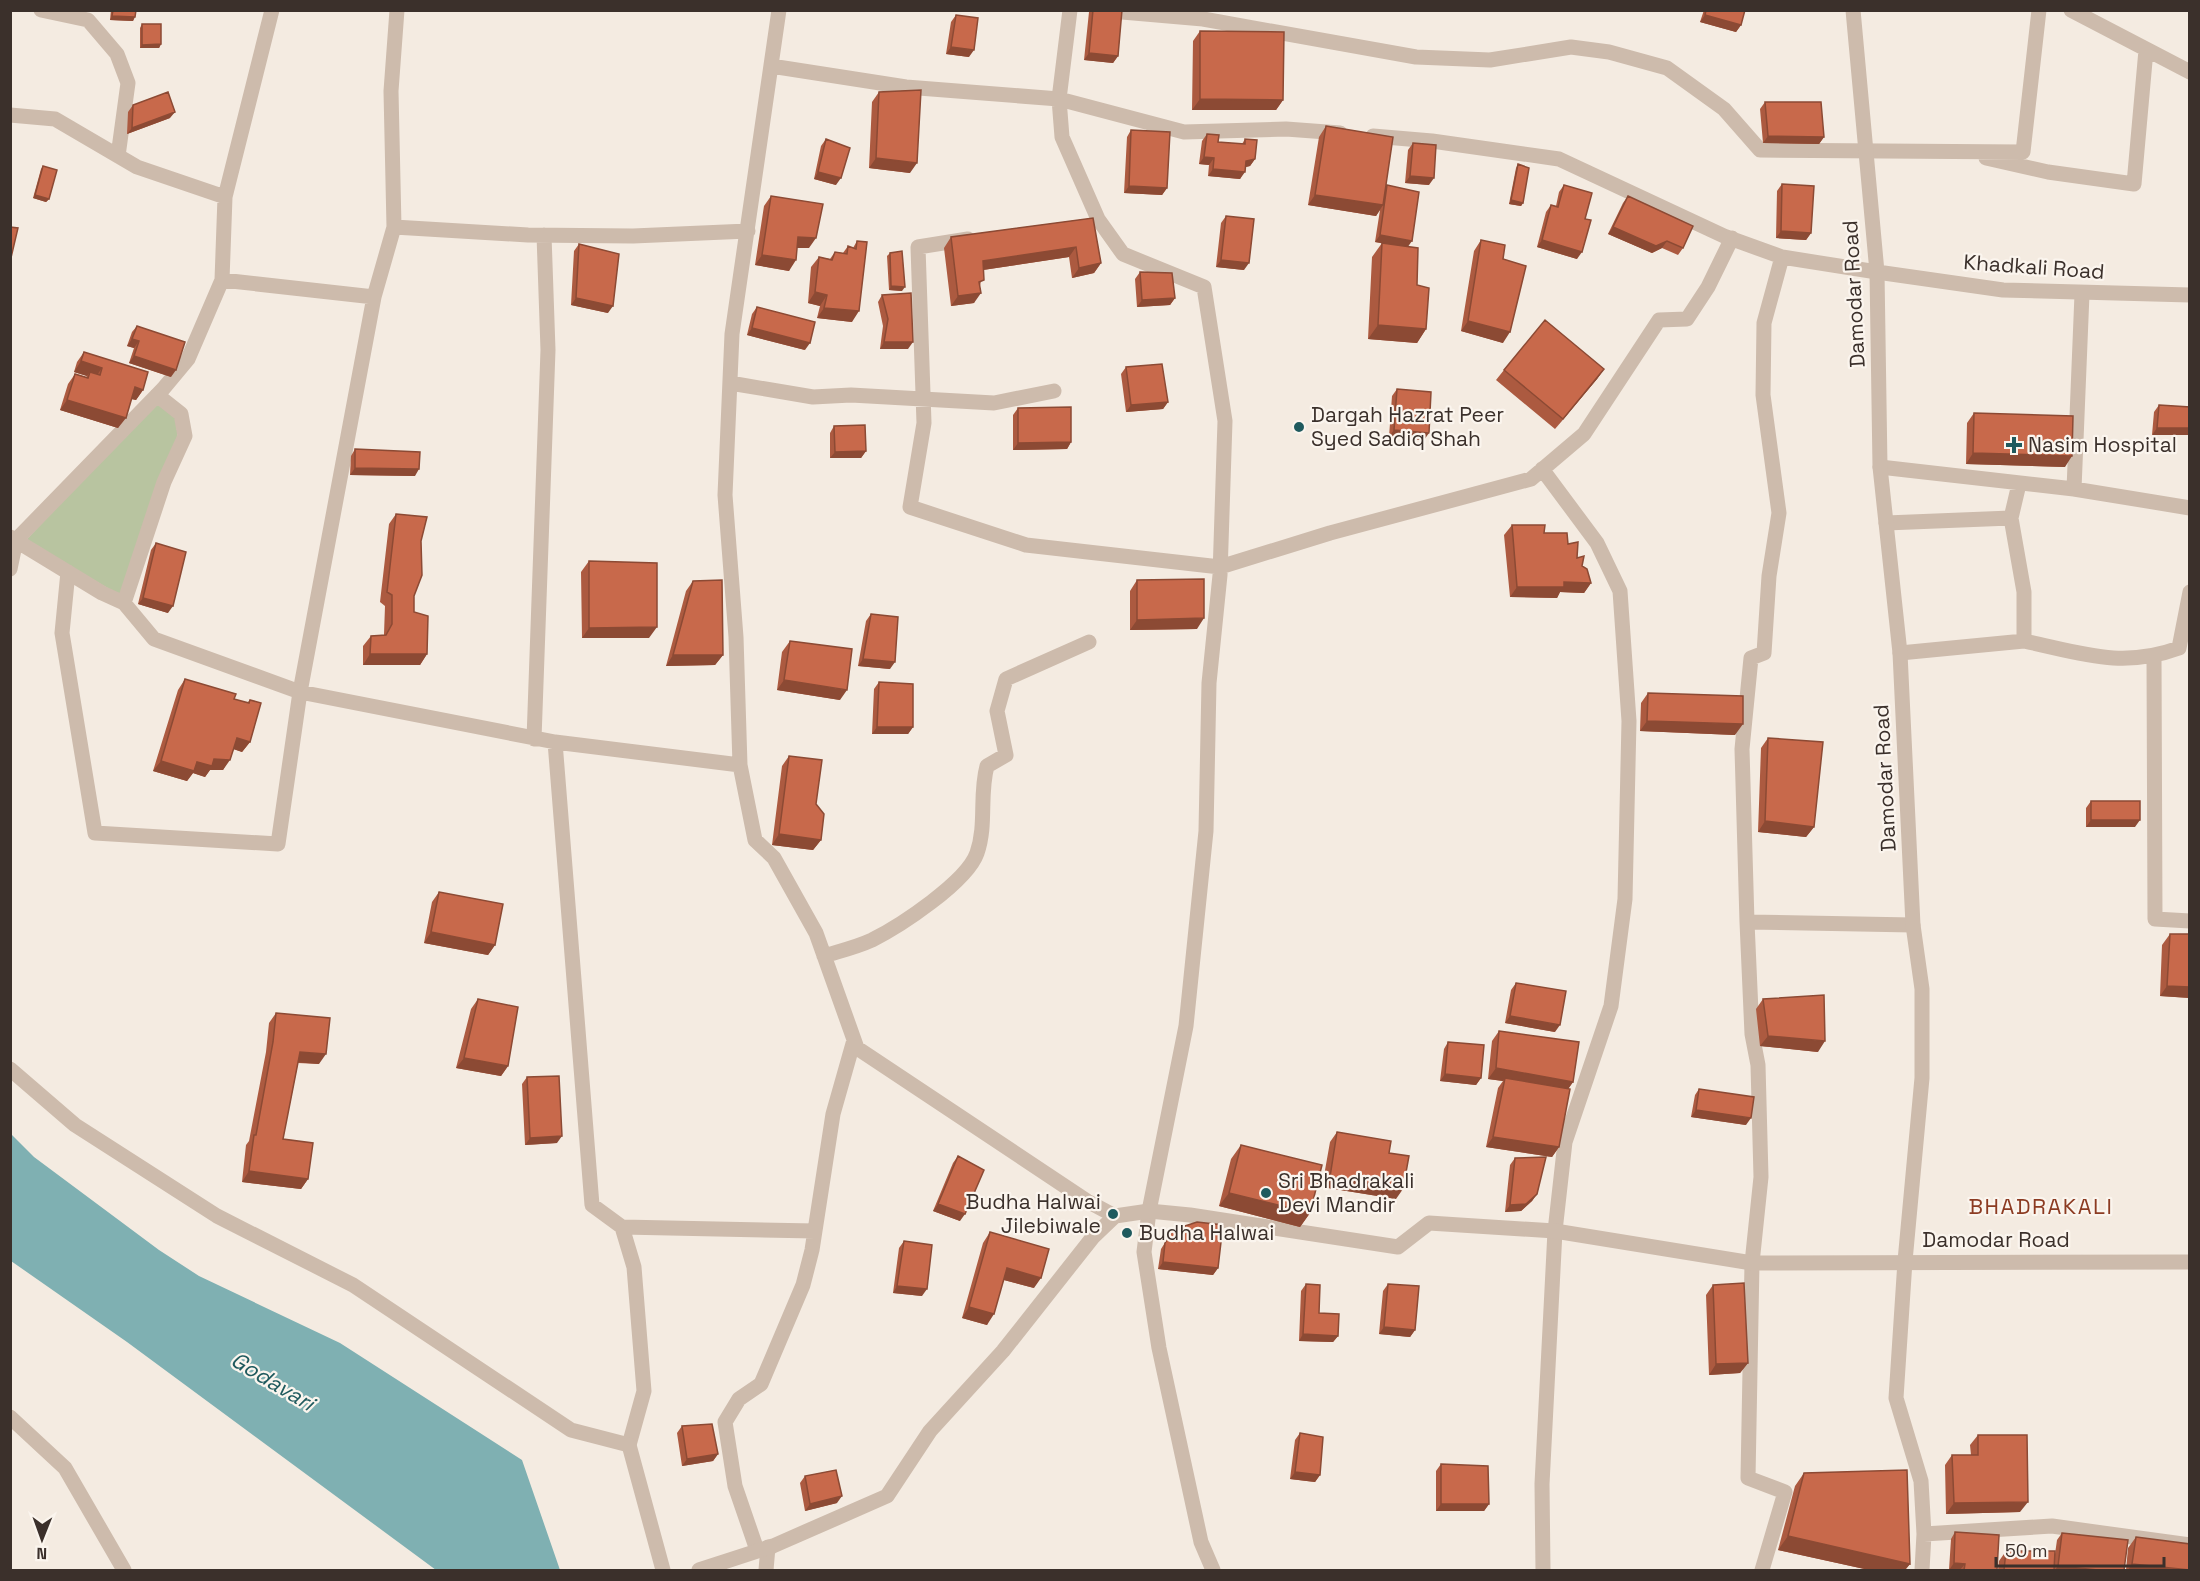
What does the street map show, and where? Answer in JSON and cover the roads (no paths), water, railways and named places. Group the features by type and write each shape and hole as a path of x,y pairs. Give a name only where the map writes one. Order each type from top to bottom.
{"street":[{"path":"41,10 88,20 117,54 128,83 118,156"},
{"path":"10,569 13,538 157,395 188,360 222,280 225,197 272,10"},
{"path":"68,572 62,633 95,833 278,844 300,693 374,297 394,227 391,92 397,10"},
{"path":"779,10 732,334 725,495 736,637 740,765 755,840 774,858 816,933 857,1048 1087,1201 1115,1216"},
{"path":"1070,10 1059,99 1062,137 1093,220 1123,254 1204,287 1225,421 1220,567 1209,683 1206,831 1186,1026 1149,1211 1144,1252 1159,1348 1201,1542 1213,1570"},
{"path":"1099,10 1206,15 1416,57 1490,60 1571,47 1609,52 1668,68 1724,109 1760,150 1865,152 2023,152 2039,10"},
{"name":"Damodar Road","path":"1853,10 1877,272 1880,468 1900,653 1913,925 1922,989 1922,1078 1905,1261 2190,1262"},
{"path":"2072,10 2190,72"},
{"path":"1977,152 1984,158 2048,172 2134,184 2146,50"},
{"name":"Khadkali Road","path":"771,66 906,87 1059,99 1184,132 1298,130 1432,141 1559,159 1732,238 1782,257 2003,290 2082,294 2190,295"},
{"path":"10,115 55,119 136,167 225,197"},
{"path":"394,227 544,235 633,236 748,231"},
{"path":"534,739 547,362 544,235"},
{"path":"986,236 918,247 924,423 910,507 1026,545 1220,567 1330,533 1531,479 1584,434 1659,320 1687,319 1708,287 1732,238"},
{"path":"1762,1570 1785,1492 1748,1478 1752,1263 1761,1177 1758,1065 1752,1034 1747,922 1743,726 1751,658 1764,652 1769,576 1779,513 1763,395 1764,323 1782,257"},
{"path":"222,280 374,297"},
{"path":"2074,489 2082,294"},
{"path":"730,383 813,397 851,395 994,403 1054,391"},
{"path":"124,603 164,482 185,436 181,414 157,395"},
{"path":"1880,468 2074,489 2190,508"},
{"path":"1542,469 1597,543 1620,591 1629,721 1625,899 1611,1006 1565,1142 1555,1231 1542,1484 1542,1570"},
{"path":"2019,484 2011,518 2024,592 2024,641"},
{"path":"1886,523 2011,518"},
{"path":"13,538 124,603 154,639 300,693 534,739 740,765"},
{"path":"1900,653 2024,641 2114,660 2154,657 2179,648 2190,592"},
{"path":"824,956 871,940 918,912 954,884 976,855 983,829 982,786 987,766 1006,755 997,711 1006,679 1089,642"},
{"path":"2154,657 2155,919 2190,921"},
{"path":"555,742 592,1205 622,1227 815,1231"},
{"path":"1747,922 1913,925"},
{"path":"766,1570 763,1549 735,1486 725,1422 739,1400 761,1384 803,1285 815,1231 834,1114 854,1040"},
{"path":"10,1069 75,1125 217,1215 353,1285 571,1430 629,1445"},
{"path":"699,1570 713,1568 763,1549 887,1496 930,1431 1003,1351 1093,1237 1115,1216 1149,1211 1398,1247 1429,1223 1555,1231 1752,1263 1905,1261 1896,1398 1921,1481 1924,1534 1922,1570"},
{"path":"622,1227 634,1267 644,1391 629,1445 663,1570"},
{"path":"10,1417 65,1468 124,1570"},
{"path":"1924,1534 2052,1526 2190,1545"}],"water":[{"name":"Godavari","path":"11,1134 34,1157 159,1250 199,1276 340,1343 522,1460 560,1570 436,1570 127,1342 11,1261"}],"place":[{"name":"Dargah Hazrat Peer Syed Sadiq Shah","path":"1299,427"},
{"name":"Nasim Hospital","path":"2014,445"},
{"name":"Sri Bhadrakali Devi Mandir","path":"1266,1193"},
{"name":"Budha Halwai Jilebiwale","path":"1113,1214"},
{"name":"Budha Halwai","path":"1127,1233"}],"district":[{"name":"BHADRAKALI","path":"2041,1206"}]}
